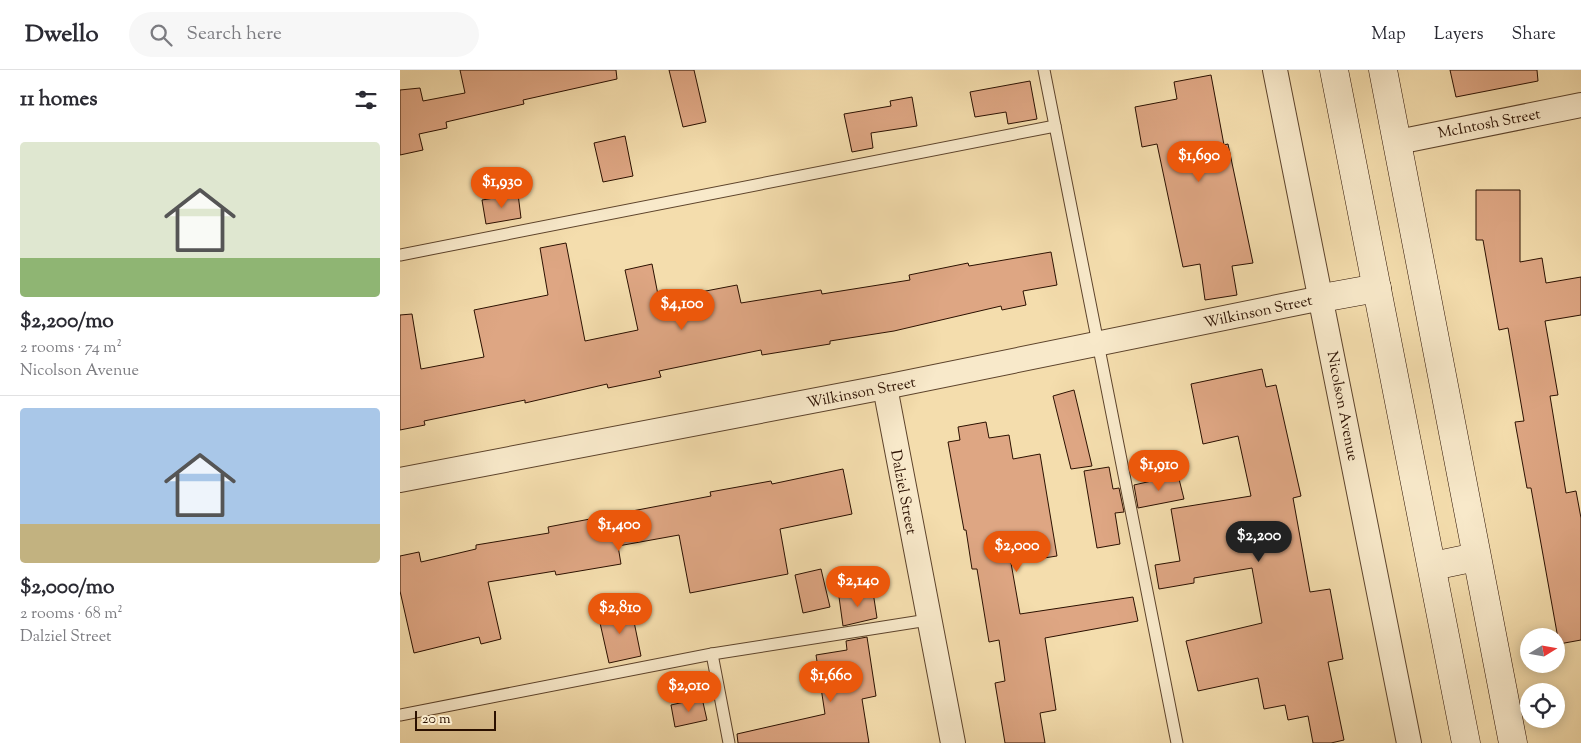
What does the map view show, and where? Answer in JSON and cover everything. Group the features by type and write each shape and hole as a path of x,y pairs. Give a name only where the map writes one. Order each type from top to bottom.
{"main road":[{"path":"1334,70 1433,566 1466,743"},
{"path":"1383,70 1513,743"},
{"path":"1322,298 1377,288"},
{"path":"1433,566 1476,557"}],"street":[{"name":"Nicolson Avenue","path":"1275,70 1322,298 1409,743"},
{"name":"McIntosh Street","path":"1398,142 1581,105"},
{"name":"Wilkinson Street","path":"400,480 1099,345 1322,298"},
{"name":"Dalziel Street","path":"885,387 953,743"}],"lane":[{"path":"1044,70 1177,743"},
{"path":"400,255 1055,126"},
{"path":"400,715 712,654 928,620"},
{"path":"712,654 730,743"}],"building":[{"path":"460,70 616,70 617,79 523,100 524,104 446,122 447,128 419,134 423,150 400,155 400,90 420,88 423,101 465,93"},
{"path":"669,70 694,70 706,122 683,127"},
{"path":"1450,70 1537,70 1538,81 1456,97"},
{"path":"1211,75 1224,145 1228,144 1253,263 1232,266 1237,295 1205,300 1200,264 1183,267 1157,144 1142,147 1135,107 1177,99 1174,82"},
{"path":"1030,81 1037,119 1008,124 1006,112 975,117 970,92"},
{"path":"912,97 917,126 871,133 873,148 852,152 844,114 891,106 890,101"},
{"path":"625,136 633,176 603,182 594,143"},
{"path":"1476,190 1520,190 1520,262 1542,258 1546,283 1581,277 1581,315 1545,321 1558,395 1550,396 1566,493 1576,491 1581,518 1581,640 1565,643 1565,628 1556,628 1531,488 1527,488 1515,422 1524,421 1508,328 1499,330 1483,240 1476,240"},
{"path":"518,194 521,218 486,224 482,200"},
{"path":"566,243 585,341 638,330 625,270 652,264 659,300 737,285 741,303 821,290 822,294 910,280 909,275 968,263 969,266 1051,252 1057,285 1023,291 1026,305 1002,310 1001,306 894,331 830,341 830,344 762,355 761,350 659,371 661,377 608,388 607,384 525,403 525,400 424,421 425,425 400,430 400,315 412,314 421,369 484,357 474,310 548,295 540,248"},
{"path":"1262,369 1266,387 1276,385 1301,496 1293,498 1310,592 1330,589 1343,659 1328,662 1344,740 1331,743 1313,743 1308,716 1288,720 1285,705 1264,709 1258,678 1198,691 1186,641 1262,623 1252,568 1194,578 1194,583 1159,589 1155,565 1180,561 1171,509 1251,496 1238,436 1203,444 1191,384"},
{"path":"1074,390 1092,466 1071,469 1053,396"},
{"path":"986,422 989,438 1009,435 1013,459 1040,454 1057,556 1011,563 1020,614 1133,597 1138,621 1045,638 1056,710 1040,713 1045,743 1005,743 995,683 1005,681 999,640 989,642 977,569 972,569 966,530 964,530 948,442 960,440 958,427"},
{"path":"1109,467 1113,489 1119,488 1124,512 1115,513 1120,544 1097,548 1084,471"},
{"path":"843,469 852,514 780,529 788,574 690,593 679,535 618,546 621,564 556,575 555,571 488,582 501,639 481,644 479,637 414,653 400,591 400,556 419,552 421,562 476,549 476,545 549,533 548,527 711,496 710,492 771,481 772,484"},
{"path":"1178,475 1184,499 1138,508 1134,485"},
{"path":"821,569 830,607 803,613 795,575"},
{"path":"873,592 877,618 843,626 839,597"},
{"path":"631,607 641,656 609,663 598,614"},
{"path":"867,637 876,696 862,699 869,743 738,743 737,734 825,714 816,655 847,650 846,641"},
{"path":"702,698 707,720 675,727 671,705"}]}
